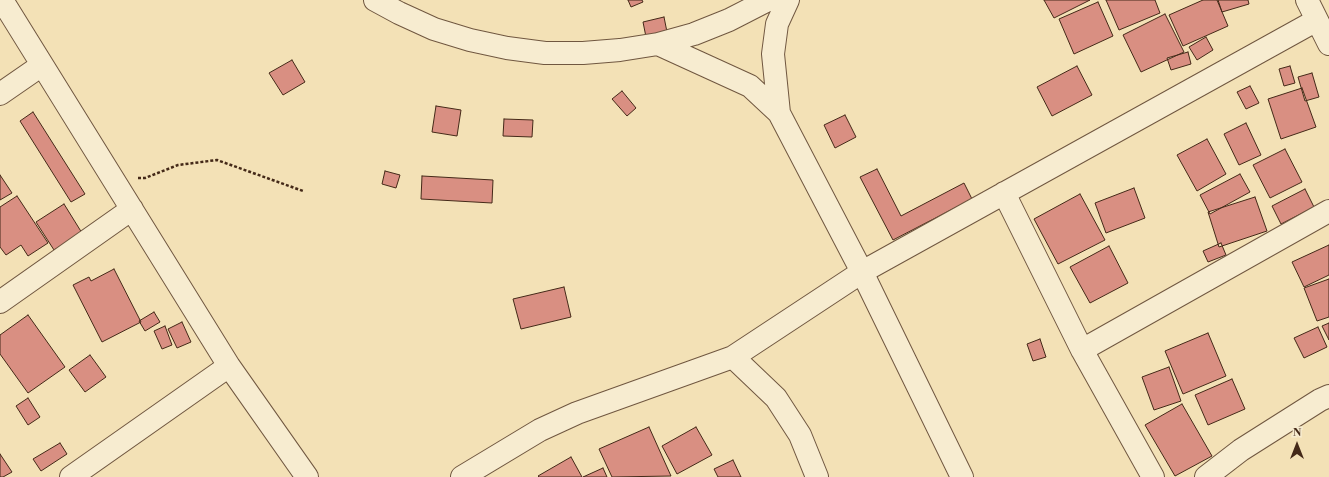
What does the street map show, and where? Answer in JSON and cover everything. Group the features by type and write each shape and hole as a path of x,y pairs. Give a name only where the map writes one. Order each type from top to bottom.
{"street":[{"path":"2,0 229,366 307,477"},
{"path":"375,0 434,29 470,40 507,48 545,52 583,53 620,50 658,44 694,34 722,23 768,0"},
{"path":"779,113 773,54 777,24 788,0"},
{"path":"1307,0 1329,44"},
{"path":"462,477 540,430 577,413 733,357 862,272 1317,20"},
{"path":"658,44 750,86 779,113 862,272 962,477"},
{"path":"0,94 42,65"},
{"path":"1004,193 1082,350 1153,477"},
{"path":"0,302 132,209"},
{"path":"1082,350 1329,211"},
{"path":"733,357 776,398 800,435 817,477"},
{"path":"72,477 229,366"},
{"path":"1206,477 1241,450 1320,400 1329,396"}],"path":[{"path":"113,179 145,178 178,165 217,160 304,191"}],"building":[{"path":"628,0 642,0 643,2 631,7"},
{"path":"1044,0 1090,0 1054,18"},
{"path":"1106,0 1155,0 1160,13 1119,30"},
{"path":"1203,0 1217,0 1228,26 1183,46 1169,15"},
{"path":"1218,0 1248,0 1249,4 1222,12"},
{"path":"1098,2 1113,36 1074,54 1059,19"},
{"path":"1165,14 1184,52 1141,72 1123,35"},
{"path":"664,17 667,32 646,37 643,22"},
{"path":"1206,37 1213,50 1197,60 1189,47"},
{"path":"1188,52 1191,64 1171,70 1167,58"},
{"path":"292,60 305,82 283,95 269,73"},
{"path":"1077,66 1092,95 1052,116 1037,87"},
{"path":"1290,66 1295,83 1284,86 1279,69"},
{"path":"1312,73 1319,97 1305,101 1298,77"},
{"path":"1250,86 1259,103 1246,109 1237,92"},
{"path":"1302,88 1316,127 1281,139 1268,99"},
{"path":"622,91 636,108 627,116 612,99"},
{"path":"436,106 461,110 457,136 432,132"},
{"path":"33,112 85,194 71,202 20,121"},
{"path":"845,115 856,137 835,148 824,125"},
{"path":"504,119 533,120 532,137 503,136"},
{"path":"1246,123 1261,155 1239,165 1224,134"},
{"path":"1207,139 1226,174 1197,191 1177,155"},
{"path":"1285,149 1302,182 1270,198 1253,165"},
{"path":"877,169 901,216 964,183 972,199 893,240 860,177"},
{"path":"385,171 400,175 396,188 382,184"},
{"path":"1240,174 1250,192 1210,214 1200,195"},
{"path":"0,175 12,193 0,200"},
{"path":"422,176 493,180 492,203 421,199"},
{"path":"1134,188 1145,218 1106,233 1095,203"},
{"path":"1305,189 1314,207 1281,224 1272,206"},
{"path":"1080,194 1105,240 1058,264 1034,219"},
{"path":"17,196 48,243 28,256 21,245 6,255 0,247 0,207"},
{"path":"1255,197 1267,231 1219,247 1208,212"},
{"path":"64,204 82,233 54,250 36,222"},
{"path":"1221,243 1226,255 1208,262 1203,251"},
{"path":"1329,245 1329,275 1304,287 1292,262"},
{"path":"1109,246 1128,283 1090,303 1070,267"},
{"path":"114,269 141,322 102,342 73,285 89,277 91,281"},
{"path":"1329,279 1329,317 1317,321 1304,288"},
{"path":"564,287 571,317 521,329 513,299"},
{"path":"154,312 160,322 145,331 139,321"},
{"path":"28,315 65,367 28,393 0,354 0,335"},
{"path":"182,322 191,342 177,348 168,329"},
{"path":"1329,323 1329,340 1322,326"},
{"path":"165,326 172,345 162,349 154,331"},
{"path":"1318,327 1327,347 1304,358 1294,338"},
{"path":"1208,333 1226,376 1183,394 1165,351"},
{"path":"1040,339 1046,357 1033,361 1027,344"},
{"path":"90,355 106,377 85,392 69,370"},
{"path":"1169,367 1181,401 1154,410 1142,377"},
{"path":"1232,379 1245,409 1208,425 1195,395"},
{"path":"28,398 40,417 28,425 16,406"},
{"path":"1182,404 1212,456 1175,476 1145,425"},
{"path":"649,427 671,476 612,477 599,449"},
{"path":"696,427 712,455 677,474 662,446"},
{"path":"60,443 67,454 41,471 33,459"},
{"path":"0,454 12,472 3,477 0,477"},
{"path":"571,457 582,477 538,476"},
{"path":"733,460 741,477 718,477 714,469"},
{"path":"603,468 607,477 583,477"}]}
